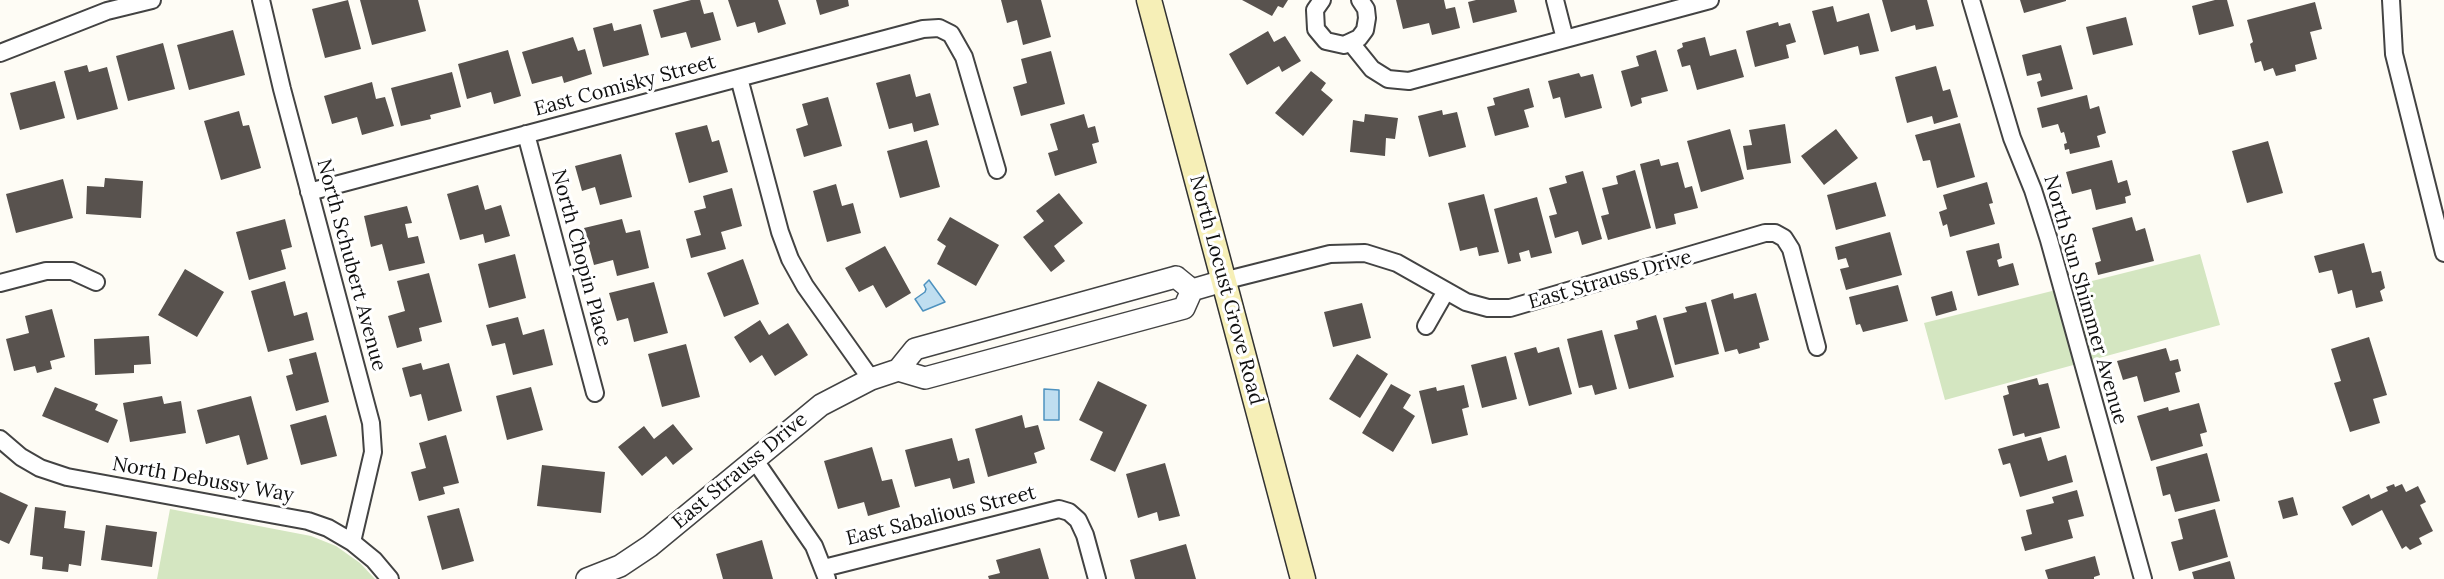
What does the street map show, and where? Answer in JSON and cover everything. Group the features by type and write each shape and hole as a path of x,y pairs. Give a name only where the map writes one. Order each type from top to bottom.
{"main road":[{"name":"North Locust Grove Road","path":"1149,0 1303,579"}],"street":[{"path":"0,53 106,6 152,0"},
{"name":"North Schubert Avenue","path":"261,0 309,192 371,423 372,452 352,542"},
{"path":"1322,0 1315,10 1314,19 1319,35 1334,44 1352,43 1365,30 1366,9 1360,0"},
{"path":"1555,0 1566,39"},
{"path":"1352,43 1372,69 1389,79 1409,81 1710,0"},
{"name":"North Sun Shimmer Avenue","path":"1971,0 2012,138 2033,190 2049,240 2143,579"},
{"path":"2391,0 2394,54 2444,253"},
{"name":"East Comisky Street","path":"309,192 923,29 939,28 951,34 964,57 997,170"},
{"path":"739,78 780,232 790,259 806,286 871,379"},
{"name":"North Chopin Place","path":"526,134 595,393"},
{"name":"East Strauss Drive","path":"1192,290 1330,254 1365,253 1397,263 1466,302 1488,308 1510,308 1765,233 1775,233 1784,238 1791,249 1817,347"},
{"path":"0,283 46,271 72,271 96,282"},
{"path":"1176,277 1192,290 1184,308 925,378 898,370 915,348 1164,280 1176,277"},
{"path":"1426,326 1446,291"},
{"name":"East Strauss Drive","path":"587,579 621,566 650,546 821,405 871,379 898,370"},
{"name":"North Debussy Way","path":"0,439 21,457 40,468 67,477 287,516 328,528 352,542 390,579"},
{"path":"754,459 814,546 826,573"},
{"name":"East Sabalious Street","path":"826,573 1059,509 1070,512 1078,520 1085,535 1097,579"}],"green space":[{"path":"2200,254 2220,325 1945,400 1924,323"},
{"path":"170,509 311,536 336,546 360,563 375,579 157,579"}],"water":[{"path":"929,280 945,302 923,311 915,299 925,292 924,285"},
{"path":"1044,389 1059,390 1059,420 1044,420"}],"building":[{"path":"348,0 361,49 325,58 312,9"},
{"path":"360,0 418,0 426,31 372,45"},
{"path":"691,0 700,0 704,14 713,12 721,40 691,48 686,32 661,38 653,10"},
{"path":"728,0 778,0 786,24 758,33 755,22 737,27"},
{"path":"816,0 848,0 849,6 820,15"},
{"path":"1001,0 1041,0 1051,37 1023,45 1017,20 1007,23"},
{"path":"1242,0 1288,0 1283,8 1278,6 1272,16"},
{"path":"1396,0 1444,0 1446,9 1455,7 1460,28 1432,35 1429,23 1403,29"},
{"path":"1514,0 1517,12 1473,23 1468,2"},
{"path":"1882,0 1927,0 1934,26 1916,30 1915,25 1891,32"},
{"path":"2020,0 2066,0 2066,1 2024,13"},
{"path":"2215,0 2227,0 2234,26 2199,35 2192,6"},
{"path":"2315,2 2322,29 2310,32 2317,59 2295,65 2296,71 2276,76 2273,68 2264,71 2261,61 2255,63 2250,44 2253,42 2247,20"},
{"path":"1833,6 1837,22 1869,13 1879,51 1860,55 1858,46 1824,55 1812,11"},
{"path":"2126,17 2133,45 2093,55 2086,27"},
{"path":"1778,22 1779,26 1790,23 1796,42 1786,45 1789,58 1755,67 1746,31"},
{"path":"612,23 614,31 641,24 649,55 603,67 593,28"},
{"path":"233,30 245,75 189,90 177,45"},
{"path":"1268,31 1274,42 1285,36 1301,61 1282,72 1279,66 1247,85 1229,54"},
{"path":"573,37 578,51 585,49 592,74 564,83 562,76 532,84 522,52"},
{"path":"1705,37 1710,56 1736,49 1744,77 1697,90 1690,65 1682,67 1677,50 1683,47 1682,43"},
{"path":"163,43 175,89 128,101 116,56"},
{"path":"2061,45 2073,89 2041,97 2037,82 2042,80 2040,73 2027,76 2022,55"},
{"path":"508,50 521,96 494,104 491,92 467,99 458,64"},
{"path":"1656,50 1668,91 1641,98 1642,103 1631,107 1621,71 1639,66 1636,56"},
{"path":"1051,51 1065,104 1021,116 1013,87 1027,83 1021,59"},
{"path":"87,65 89,72 107,67 118,109 77,120 64,71"},
{"path":"1936,66 1943,91 1950,89 1958,117 1934,124 1932,116 1907,123 1895,77"},
{"path":"1311,71 1326,83 1321,90 1333,100 1303,136 1275,113"},
{"path":"452,72 461,107 430,115 431,119 401,126 391,88"},
{"path":"1579,73 1581,77 1593,74 1602,108 1565,118 1560,97 1553,99 1548,81"},
{"path":"910,74 916,97 930,93 939,125 914,132 912,123 889,129 876,83"},
{"path":"55,81 65,118 20,130 10,93"},
{"path":"372,82 376,99 385,97 394,126 362,135 357,117 332,124 324,96"},
{"path":"1529,88 1534,107 1524,110 1529,127 1495,136 1487,107 1495,105 1493,98"},
{"path":"2087,95 2090,109 2099,106 2106,133 2097,136 2100,147 2070,154 2069,149 2065,150 2064,144 2067,143 2064,132 2061,133 2058,124 2042,128 2037,108"},
{"path":"828,97 842,146 804,157 796,129 808,125 802,104"},
{"path":"1442,110 1443,115 1457,112 1466,147 1429,157 1418,116"},
{"path":"239,111 243,126 249,125 261,168 221,180 204,121"},
{"path":"1084,114 1088,128 1095,126 1099,142 1092,144 1097,163 1055,176 1048,153 1058,150 1050,124"},
{"path":"1365,114 1398,118 1395,139 1386,138 1385,156 1350,152 1353,120 1364,122"},
{"path":"1960,123 1975,177 1937,188 1930,160 1923,161 1915,135"},
{"path":"1785,124 1791,163 1747,170 1743,146 1752,145 1749,130"},
{"path":"707,125 712,142 719,140 728,172 689,183 675,133"},
{"path":"1730,129 1744,179 1701,192 1687,141"},
{"path":"1836,129 1858,158 1824,185 1801,156"},
{"path":"927,140 940,187 900,198 887,151"},
{"path":"2268,141 2283,193 2247,203 2232,151"},
{"path":"621,154 632,197 600,205 595,187 582,191 575,166"},
{"path":"1659,159 1661,166 1678,162 1685,188 1692,186 1698,208 1674,214 1676,224 1656,229 1640,164"},
{"path":"2112,160 2118,183 2127,180 2131,195 2125,197 2126,203 2096,210 2091,189 2072,194 2066,172"},
{"path":"1635,170 1651,228 1608,240 1601,216 1609,214 1602,188 1618,184 1616,176"},
{"path":"1583,171 1602,239 1582,245 1578,231 1555,238 1549,216 1557,214 1549,188 1567,183 1565,176"},
{"path":"105,178 143,181 141,218 86,214 87,186 104,187"},
{"path":"63,179 73,218 16,233 6,194"},
{"path":"1876,182 1886,216 1836,230 1827,195"},
{"path":"1987,182 1993,203 1989,204 1995,224 1950,237 1947,224 1943,226 1939,212 1947,209 1943,195"},
{"path":"836,184 842,206 853,203 861,233 827,242 813,191"},
{"path":"478,185 485,210 501,205 510,236 485,243 483,234 460,240 447,194"},
{"path":"732,188 742,226 721,232 726,249 691,258 686,239 701,235 694,211 706,208 703,196"},
{"path":"1059,193 1083,223 1054,246 1065,261 1051,272 1023,237 1044,221 1036,211"},
{"path":"1484,194 1499,252 1479,256 1477,247 1460,251 1448,203"},
{"path":"1537,197 1552,253 1531,258 1529,250 1519,253 1521,261 1508,264 1494,209"},
{"path":"407,206 412,223 405,224 408,238 418,236 425,263 389,271 382,244 371,247 364,216"},
{"path":"950,217 999,245 976,286 937,264 946,246 937,240"},
{"path":"2132,217 2136,231 2145,228 2154,261 2098,275 2095,263 2101,261 2092,228"},
{"path":"285,219 292,247 281,250 286,269 249,280 236,232"},
{"path":"622,219 626,233 640,230 649,268 617,276 613,260 594,265 584,228"},
{"path":"1890,232 1902,275 1846,290 1840,269 1849,267 1846,258 1838,260 1835,247"},
{"path":"1999,243 2002,258 1997,260 1999,267 2013,263 2019,285 1978,296 1966,251"},
{"path":"2364,243 2372,273 2381,271 2385,288 2380,291 2383,301 2356,308 2352,290 2338,294 2332,270 2319,273 2314,256"},
{"path":"885,246 911,293 886,308 873,285 859,292 845,268"},
{"path":"515,254 526,298 489,308 478,264"},
{"path":"743,259 759,304 724,317 707,273"},
{"path":"185,269 224,292 197,337 158,315"},
{"path":"429,273 442,322 419,328 422,341 397,348 388,316 405,311 397,281"},
{"path":"285,281 294,316 307,312 314,340 268,352 251,291"},
{"path":"654,282 668,333 634,342 628,318 617,321 609,293"},
{"path":"1898,285 1908,321 1863,332 1860,324 1856,325 1849,297"},
{"path":"1952,291 1957,310 1936,316 1931,297"},
{"path":"1733,293 1734,299 1756,293 1769,340 1759,343 1760,348 1739,354 1737,349 1725,352 1711,300"},
{"path":"1706,302 1719,354 1675,365 1663,318 1687,312 1685,307"},
{"path":"1362,303 1371,338 1333,347 1324,312"},
{"path":"52,309 65,357 50,361 52,369 37,373 35,366 14,371 6,339 29,333 25,316"},
{"path":"1656,315 1674,377 1629,389 1614,335 1638,329 1636,321"},
{"path":"518,317 523,335 544,329 553,365 513,375 505,343 492,346 486,325"},
{"path":"760,320 769,335 788,323 808,355 775,376 762,355 750,363 734,337"},
{"path":"1602,330 1617,389 1595,395 1592,385 1579,388 1567,339"},
{"path":"149,336 151,364 134,365 134,373 95,375 94,339"},
{"path":"2369,337 2387,395 2373,399 2380,423 2350,432 2334,383 2341,381 2331,349"},
{"path":"686,344 700,397 662,407 648,354"},
{"path":"1536,347 1538,353 1559,347 1572,394 1529,406 1514,353"},
{"path":"2166,348 2170,361 2178,359 2181,371 2175,373 2180,392 2144,402 2137,376 2123,380 2117,361"},
{"path":"316,352 329,402 296,411 286,376 293,374 289,359"},
{"path":"1357,354 1388,374 1360,418 1329,399"},
{"path":"1506,356 1517,399 1482,408 1471,365"},
{"path":"421,363 423,370 449,363 462,411 428,421 421,394 410,397 402,368"},
{"path":"2037,378 2039,385 2048,383 2060,428 2025,437 2024,433 2013,436 2003,396 2009,394 2007,386"},
{"path":"1098,381 1147,405 1115,472 1090,460 1103,432 1079,420"},
{"path":"1391,384 1411,395 1403,408 1415,416 1393,452 1362,433"},
{"path":"1464,385 1469,407 1462,409 1468,435 1432,444 1419,391 1436,387 1437,391"},
{"path":"55,387 98,404 95,410 118,420 108,443 42,416"},
{"path":"531,387 543,430 507,440 496,396"},
{"path":"162,396 164,404 181,401 186,433 130,442 123,403"},
{"path":"251,396 268,459 247,465 239,435 206,444 197,410"},
{"path":"2199,403 2207,432 2200,434 2203,446 2151,461 2137,416 2168,407 2169,411"},
{"path":"326,415 337,456 301,465 290,425"},
{"path":"1022,415 1025,428 1038,425 1045,449 1034,453 1037,463 988,477 975,429"},
{"path":"673,424 693,449 673,465 666,456 642,476 618,447 644,426 654,439"},
{"path":"446,435 459,483 443,487 445,494 419,501 411,472 426,468 419,443"},
{"path":"2041,437 2048,461 2066,455 2073,482 2020,497 2010,463 2003,465 1998,449"},
{"path":"952,438 958,461 969,458 975,483 953,489 950,478 915,487 905,450"},
{"path":"872,447 882,481 892,479 900,507 868,516 864,502 838,509 824,461"},
{"path":"2207,453 2220,501 2175,512 2170,494 2163,496 2156,467"},
{"path":"1165,463 1180,516 1159,521 1157,512 1138,518 1126,474"},
{"path":"542,465 605,472 601,513 537,506"},
{"path":"2394,484 2395,487 2402,484 2406,492 2418,486 2426,502 2420,505 2433,531 2419,538 2422,544 2410,550 2406,546 2402,549 2382,510 2352,526 2342,507 2369,494 2371,499 2388,491 2386,487"},
{"path":"2077,490 2084,516 2068,520 2073,538 2025,551 2021,537 2032,534 2026,510 2054,503 2052,497"},
{"path":"0,492 28,505 9,544 0,540"},
{"path":"2293,497 2298,515 2283,519 2278,501"},
{"path":"35,507 66,511 64,528 85,531 81,566 69,564 68,572 42,569 43,557 30,555"},
{"path":"459,508 474,561 442,570 427,516"},
{"path":"2215,509 2228,557 2179,571 2171,542 2183,539 2178,519"},
{"path":"106,525 157,532 152,567 101,560"},
{"path":"762,540 773,579 723,579 716,554"},
{"path":"1186,544 1196,579 1135,579 1130,560"},
{"path":"1040,548 1049,579 989,579 988,576 1000,573 996,560"},
{"path":"2095,556 2100,575 2094,579 2048,579 2045,570"},
{"path":"2230,561 2235,579 2194,579 2192,572"}]}
